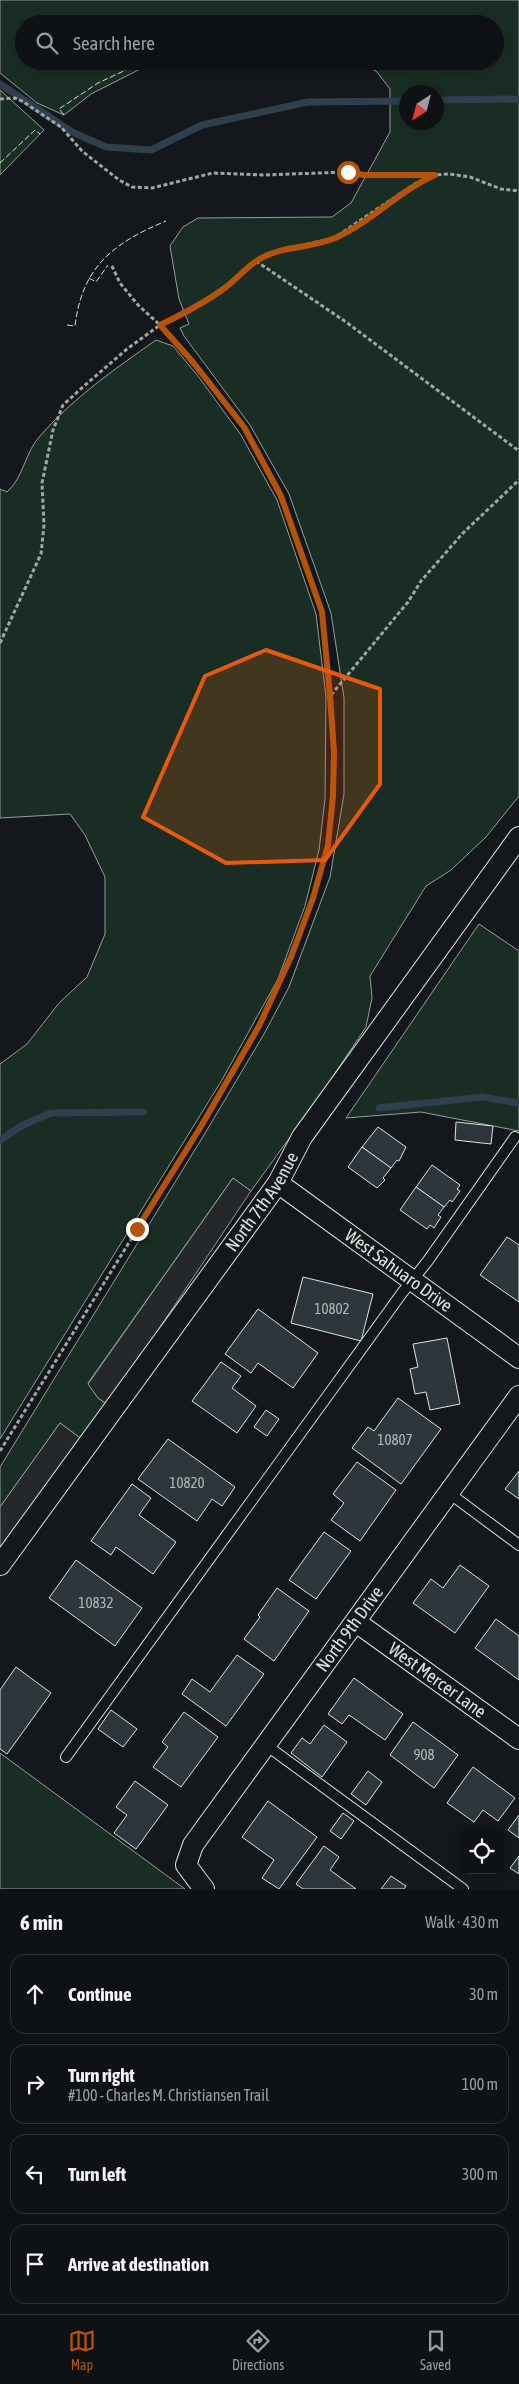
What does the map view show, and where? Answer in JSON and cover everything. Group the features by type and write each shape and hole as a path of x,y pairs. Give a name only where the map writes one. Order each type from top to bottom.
{"street":[{"name":"North 7th Avenue","path":"0,1565 278,1183 302,1137 519,837"},
{"name":"West Sahuaro Drive","path":"278,1183 519,1358"},
{"name":"North 9th Drive","path":"204,1889 186,1865 193,1845 519,1396"},
{"name":"West Mercer Lane","path":"356,1622 519,1739"}],"lane":[{"path":"66,1757 427,1262 514,1137"},
{"path":"449,1493 519,1545"},
{"path":"266,1745 463,1889"}],"path":[{"path":"0,99 15,98 22,100 62,127 82,151 119,180 132,187 152,188 212,173 263,175 348,172 364,175 449,174 470,177 501,189 519,191"},
{"path":"0,643 41,554 44,526 42,483 53,430 63,405 127,350 160,325 200,304 226,287 256,261 274,252 334,238 416,184 435,175"},
{"path":"256,261 346,322 519,451"},
{"path":"0,1451 200,1128 259,1026 291,957 313,898 328,845 334,752 322,612 281,496 244,427 192,361 160,325 138,305 120,283 111,264"},
{"path":"330,696 408,602 421,581 463,533 519,480"}],"highlighted area":[{"path":"266,650 380,689 380,784 325,860 226,863 143,817 205,676"}],"green space":[{"path":"0,0 519,0 519,796 486,837 451,870 426,886 370,976 372,998 366,1027 317,1100 251,1191 233,1178 88,1383 98,1398 108,1405 83,1440 60,1423 0,1507 0,1467 204,1135 264,1034 289,987 330,877 344,794 344,698 331,613 289,494 250,425 180,328 189,324 179,299 170,246 183,227 198,218 332,217 351,203 390,132 390,89 374,70 504,70 504,15 15,15 15,70 138,70 91,94 64,115 37,103 0,73"},
{"path":"0,90 44,130 0,175"},
{"path":"156,340 173,346 198,376 241,435 277,500 316,614 326,697 325,799 319,850 305,906 278,979 222,1080 0,1439 0,1064 27,1044 59,1003 87,977 105,934 105,877 85,835 70,814 0,818 0,489 7,492 13,486 35,442 53,422 95,384"},
{"path":"479,924 519,951 519,1131 421,1112 346,1118"},
{"path":"0,1753 185,1889 0,1889"}],"shaded area":[{"path":"233,1178 251,1191 108,1405 98,1398 88,1384"},
{"path":"60,1423 83,1440 0,1556 0,1507"}],"building":[{"path":"456,1122 493,1126 491,1144 455,1140"},
{"path":"378,1127 406,1147 399,1161 397,1160 391,1168 362,1147"},
{"path":"362,1147 391,1168 383,1178 385,1180 377,1188 348,1167"},
{"path":"432,1165 460,1185 457,1189 460,1191 452,1202 450,1200 444,1207 416,1187"},
{"path":"416,1187 444,1207 438,1215 441,1217 434,1228 430,1225 427,1229 400,1210"},
{"path":"507,1237 519,1245 519,1302 480,1275"},
{"path":"303,1277 373,1294 361,1341 291,1323"},
{"path":"258,1309 318,1353 293,1388 258,1363 251,1373 225,1354"},
{"path":"447,1338 460,1404 430,1410 426,1392 415,1394 410,1369 418,1367 413,1344"},
{"path":"221,1362 241,1376 232,1388 256,1406 237,1433 192,1401"},
{"path":"398,1398 441,1429 401,1484 352,1448 368,1427 374,1431"},
{"path":"266,1410 279,1419 267,1436 254,1427"},
{"path":"168,1439 235,1487 222,1506 212,1499 197,1521 138,1479"},
{"path":"357,1462 396,1490 360,1541 331,1520 344,1503 333,1494"},
{"path":"519,1471 519,1499 505,1489"},
{"path":"132,1484 151,1498 139,1515 176,1542 153,1574 116,1547 111,1555 91,1541"},
{"path":"324,1532 351,1551 316,1599 289,1580"},
{"path":"76,1560 142,1608 115,1646 49,1598"},
{"path":"460,1565 489,1586 455,1633 413,1603 431,1579 443,1588"},
{"path":"277,1588 309,1611 274,1661 244,1639"},
{"path":"496,1619 519,1636 519,1680 475,1648"},
{"path":"237,1655 264,1674 226,1726 182,1694 192,1679 210,1692"},
{"path":"16,1667 51,1693 7,1754 0,1749 0,1690"},
{"path":"354,1678 403,1714 385,1740 349,1715 342,1724 328,1714"},
{"path":"111,1710 137,1729 123,1747 98,1729"},
{"path":"184,1712 218,1737 181,1787 153,1767 168,1747 162,1742"},
{"path":"413,1722 458,1755 434,1788 390,1755"},
{"path":"324,1725 347,1742 322,1777 291,1753 302,1738 310,1744"},
{"path":"473,1767 515,1798 498,1821 483,1810 474,1822 447,1803"},
{"path":"368,1771 382,1782 366,1805 351,1794"},
{"path":"135,1781 168,1805 136,1849 114,1833 127,1815 116,1807"},
{"path":"268,1801 317,1837 279,1889 262,1878 274,1860 242,1837"},
{"path":"343,1813 354,1821 341,1839 330,1831"},
{"path":"519,1815 519,1838 508,1830"},
{"path":"324,1846 339,1857 330,1870 356,1889 303,1889 296,1884"},
{"path":"519,1856 519,1874 510,1868"},
{"path":"391,1876 406,1886 404,1889 381,1889"}],"waterway":[{"path":"0,84 72,132 106,147 151,150 202,125 308,102 399,101"},
{"path":"444,100 519,99"},
{"path":"379,1108 482,1097 519,1103"},
{"path":"0,1140 23,1125 51,1113 143,1112"}],"fence":[{"path":"64,115 59,109 98,83 126,70"},
{"path":"0,163 35,130 40,134"},
{"path":"67,325 75,326 85,288 103,260 130,238 166,221"},
{"path":"89,278 96,282 108,265"}],"route":[{"path":"137,1229 200,1128 259,1026 291,957 313,898 328,845 333,796 334,752 322,612 281,496 244,427 192,361 160,325 176,318 226,287 256,261 274,252 334,238 351,229 416,184 435,175 364,175 348,172"}]}
